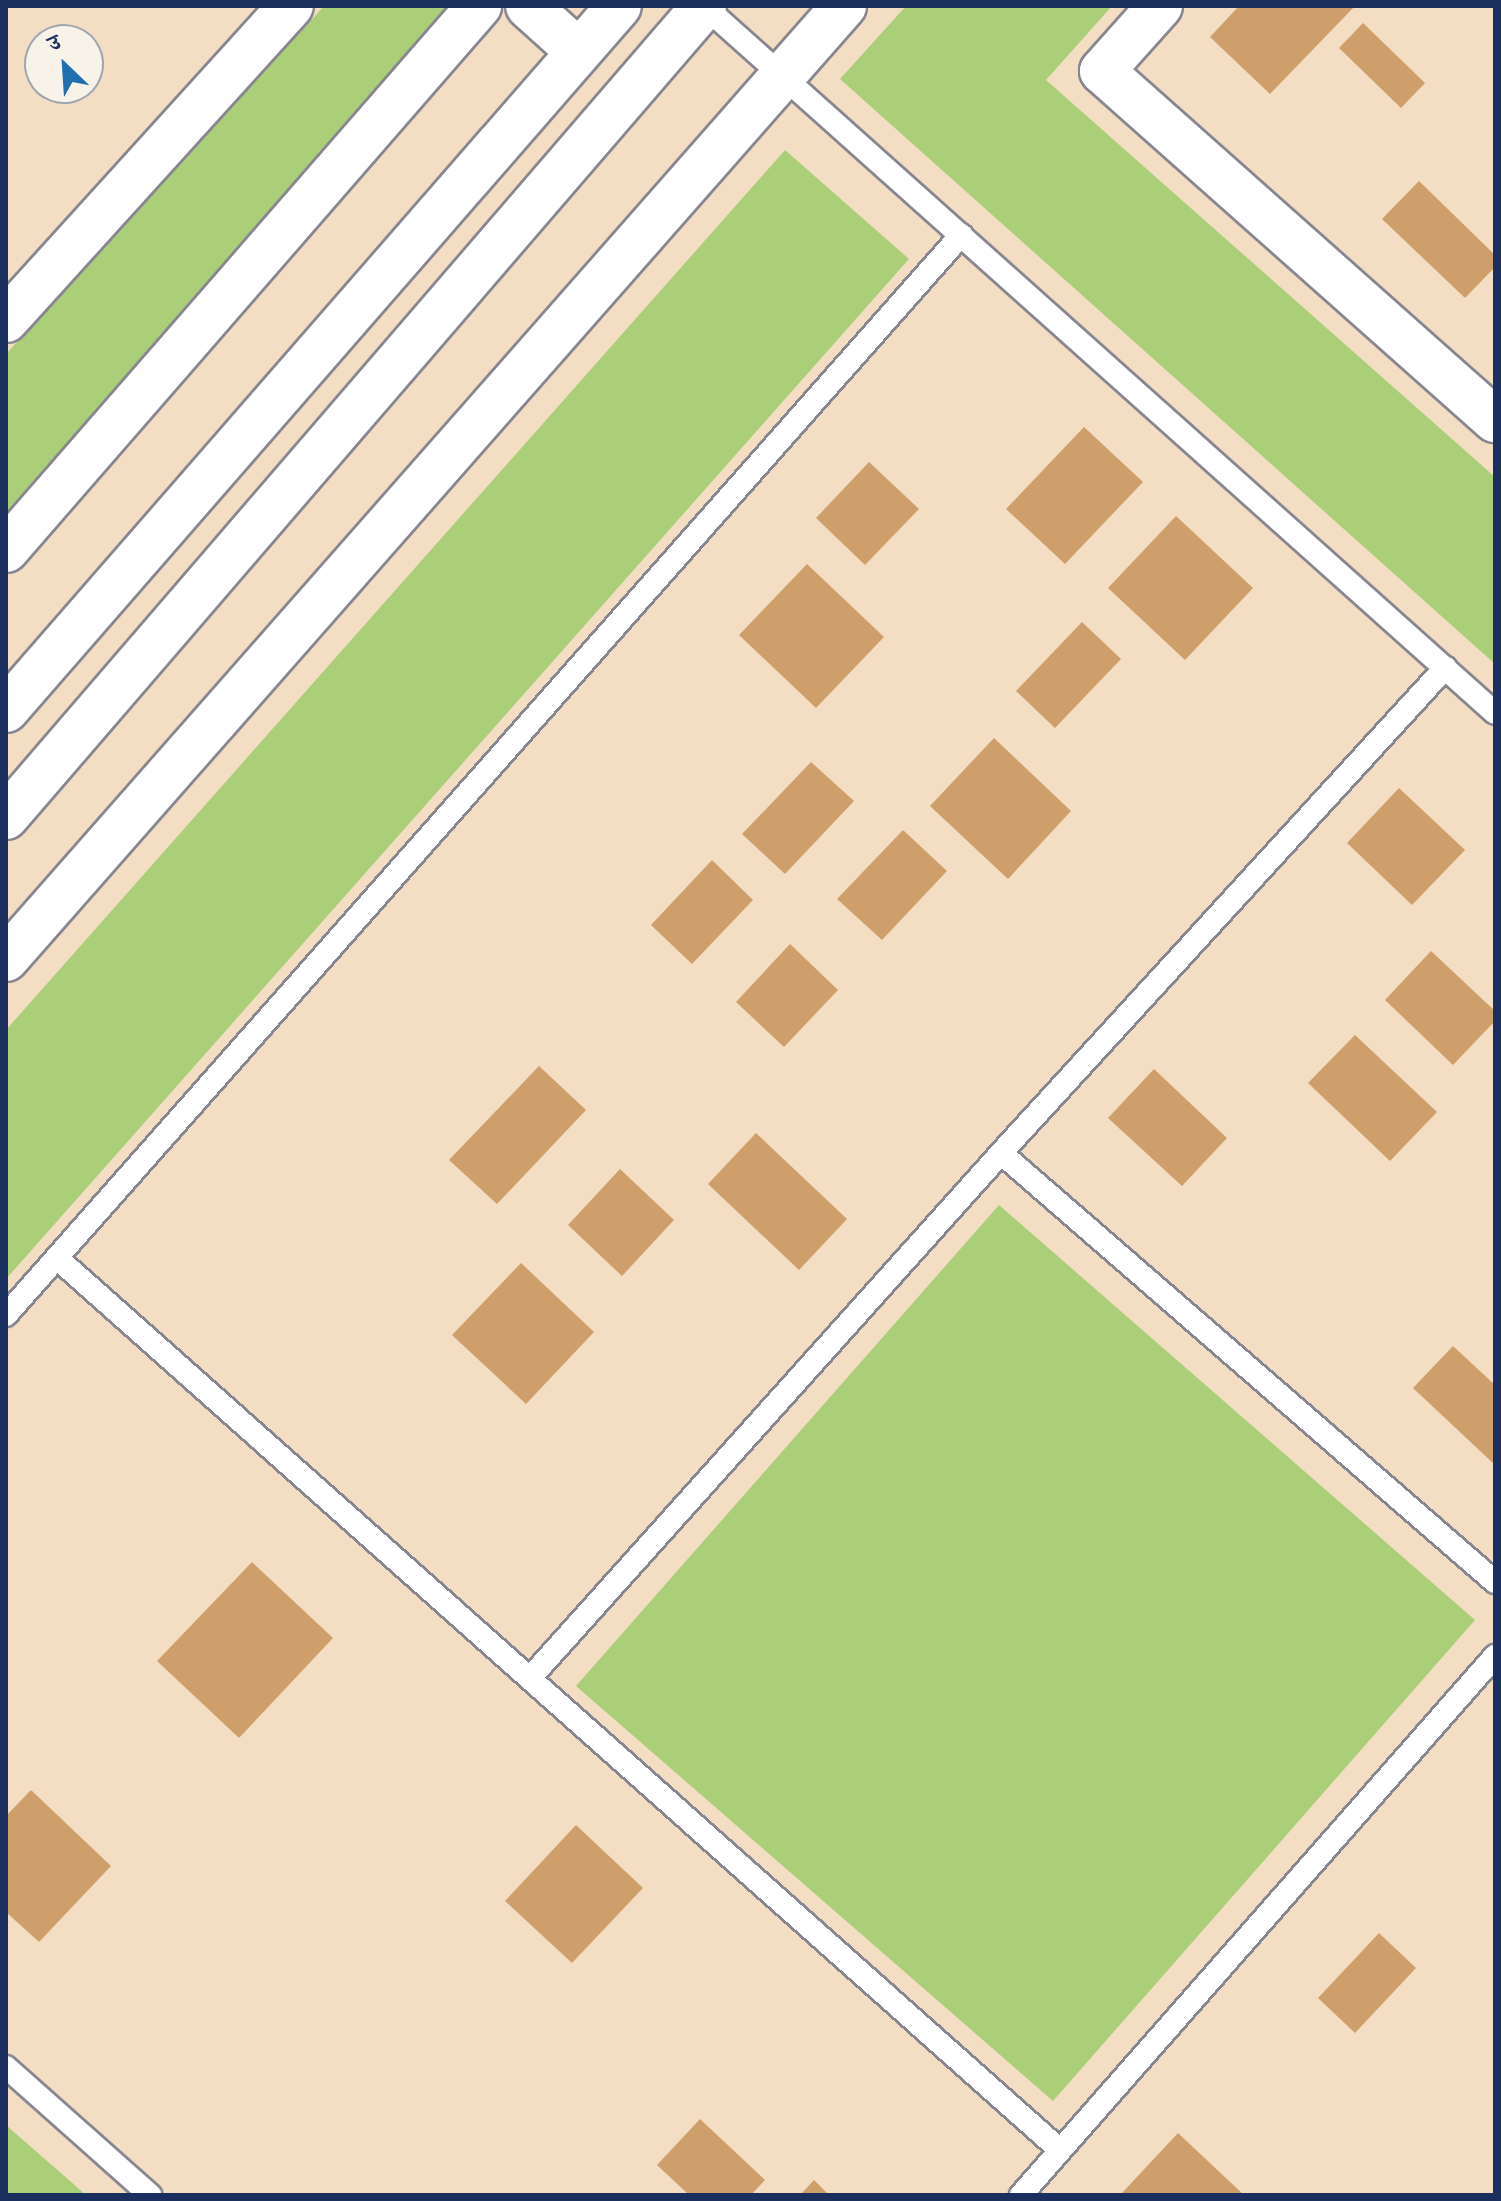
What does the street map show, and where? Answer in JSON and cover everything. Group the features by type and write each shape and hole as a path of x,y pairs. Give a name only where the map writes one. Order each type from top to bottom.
{"street":[{"path":"6,320 291,6"},
{"path":"6,550 479,6"},
{"path":"528,6 578,51"},
{"path":"6,710 619,6"},
{"path":"6,817 704,6"},
{"path":"6,959 844,6"},
{"path":"1160,6 1102,71 1495,420"}],"lane":[{"path":"704,6 1495,713"},
{"path":"6,1315 961,235"},
{"path":"530,1678 1001,1153 1445,668"},
{"path":"1001,1153 1495,1582"},
{"path":"57,1258 1060,2150"},
{"path":"1021,2195 1495,1656"},
{"path":"6,2067 150,2195"}],"green space":[{"path":"324,6 448,6 459,16 6,512 6,354"},
{"path":"906,6 1112,6 1046,80 1495,477 1495,664 840,79"},
{"path":"785,150 909,259 6,1279 6,1030"},
{"path":"999,1205 1475,1620 1053,2101 576,1686"},
{"path":"6,2125 86,2195 6,2195"}],"building":[{"path":"1239,6 1355,6 1270,94 1210,37"},
{"path":"1363,23 1425,83 1401,108 1339,48"},
{"path":"1419,181 1495,255 1495,267 1465,298 1382,219"},
{"path":"1084,427 1143,482 1065,564 1006,509"},
{"path":"869,462 919,509 865,565 816,518"},
{"path":"1176,516 1253,588 1185,660 1108,588"},
{"path":"807,564 884,637 816,708 739,635"},
{"path":"1082,622 1121,659 1055,728 1016,691"},
{"path":"994,738 1071,811 1008,879 930,806"},
{"path":"811,762 854,801 785,874 742,834"},
{"path":"1399,788 1465,850 1412,905 1347,843"},
{"path":"903,830 947,871 882,940 837,899"},
{"path":"712,860 753,900 692,964 651,925"},
{"path":"790,944 838,990 784,1047 736,1002"},
{"path":"1431,951 1495,1011 1495,1021 1453,1065 1385,1000"},
{"path":"1355,1035 1437,1112 1390,1161 1308,1083"},
{"path":"539,1066 586,1110 497,1204 449,1160"},
{"path":"1154,1069 1227,1138 1182,1186 1108,1118"},
{"path":"756,1133 847,1219 799,1270 708,1184"},
{"path":"620,1169 674,1220 622,1276 568,1225"},
{"path":"521,1263 594,1332 526,1404 452,1335"},
{"path":"1453,1346 1495,1385 1495,1465 1413,1388"},
{"path":"252,1562 333,1638 239,1738 157,1661"},
{"path":"31,1790 111,1866 39,1942 6,1912 6,1816"},
{"path":"576,1825 643,1888 572,1963 505,1901"},
{"path":"1379,1933 1416,1968 1355,2033 1318,1998"},
{"path":"700,2119 765,2180 751,2195 689,2195 657,2165"},
{"path":"1178,2133 1244,2195 1122,2193"},
{"path":"814,2180 829,2195 800,2195"}]}
